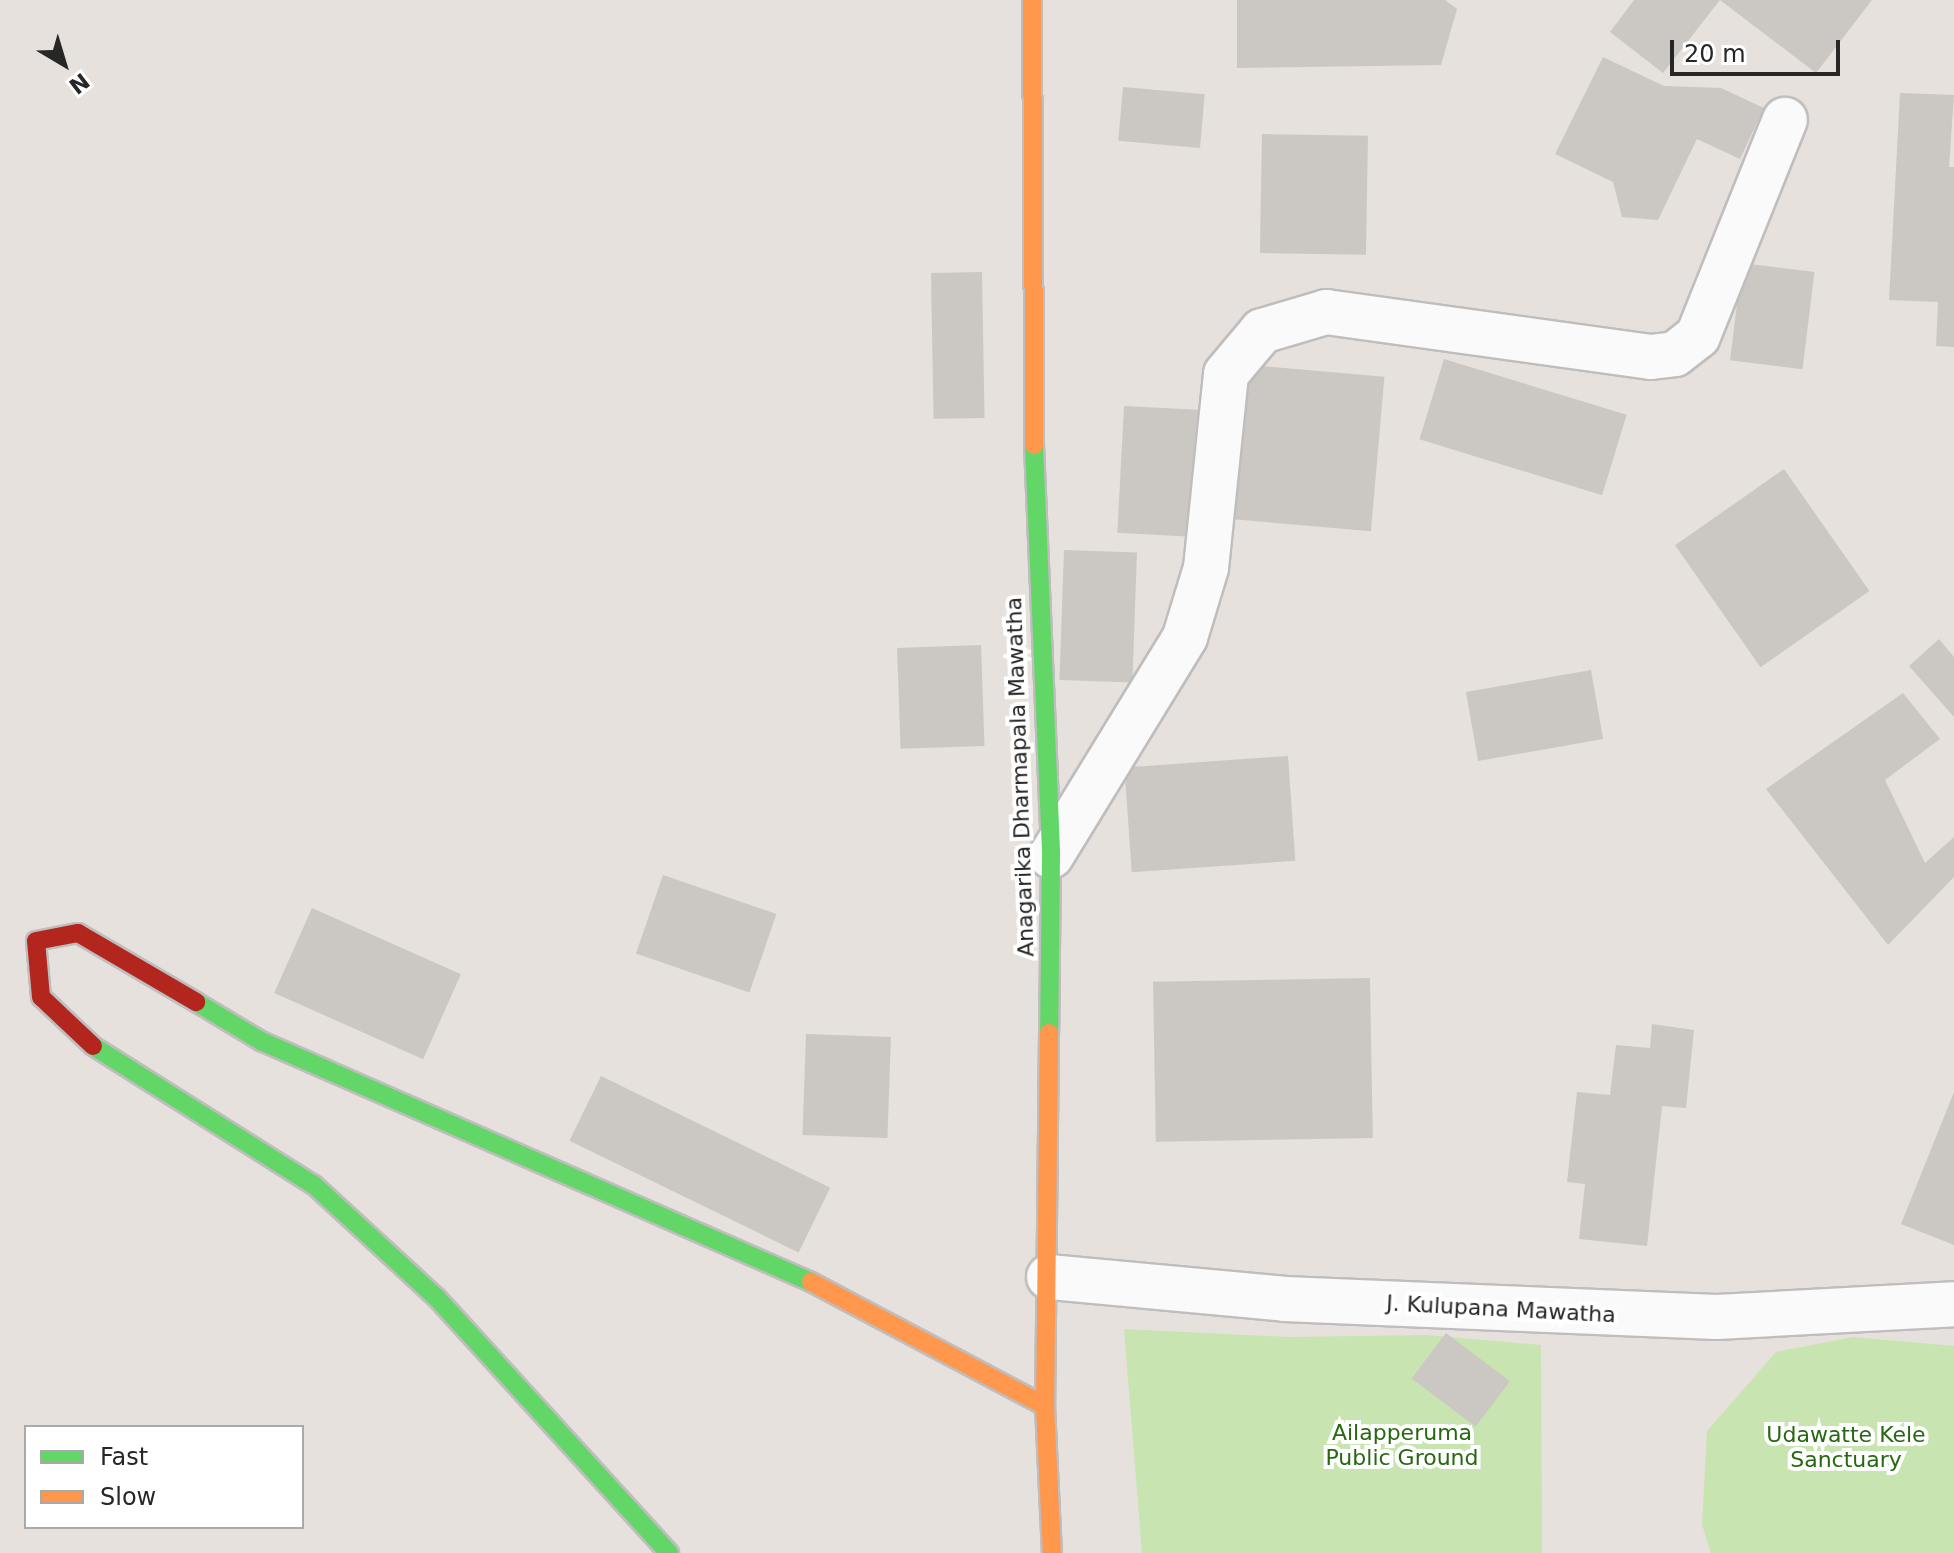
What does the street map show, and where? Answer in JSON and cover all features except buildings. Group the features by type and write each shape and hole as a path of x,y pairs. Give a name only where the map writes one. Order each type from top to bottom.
{"main road":[{"name":"Anagarika Dharmapala Mawatha","path":"1032,0 1034,458 1051,856 1049,1277 1045,1406 1052,1553"},
{"path":"669,1553 437,1298 314,1185 92,1046 41,997 36,941 78,933 261,1041 829,1290 1045,1406"}],"street":[{"path":"1051,856 1185,637 1206,568 1226,374 1262,331 1326,312 1651,357 1675,354 1698,336 1785,120"},
{"name":"J. Kulupana Mawatha","path":"1049,1277 1285,1299 1702,1317 1954,1304"}],"green space":[{"name":"Ailapperuma Public Ground","path":"1124,1329 1290,1337 1427,1335 1541,1345 1542,1553 1142,1553"},
{"name":"Udawatte Kele Sanctuary","path":"1853,1337 1954,1346 1954,1553 1711,1553 1702,1525 1707,1431 1776,1352"}],"traffic: fast":[{"path":"1034,445 1051,856 1049,1033"},
{"path":"196,1002 261,1041 811,1282"},
{"path":"93,1046 314,1185 437,1298 669,1553"}],"traffic: slow":[{"path":"1032,0 1034,445"},
{"path":"1049,1033 1045,1406 1052,1553"},
{"path":"811,1282 1045,1406"}],"traffic: jam":[{"path":"93,1046 41,997 36,941 78,933 196,1002"}]}
